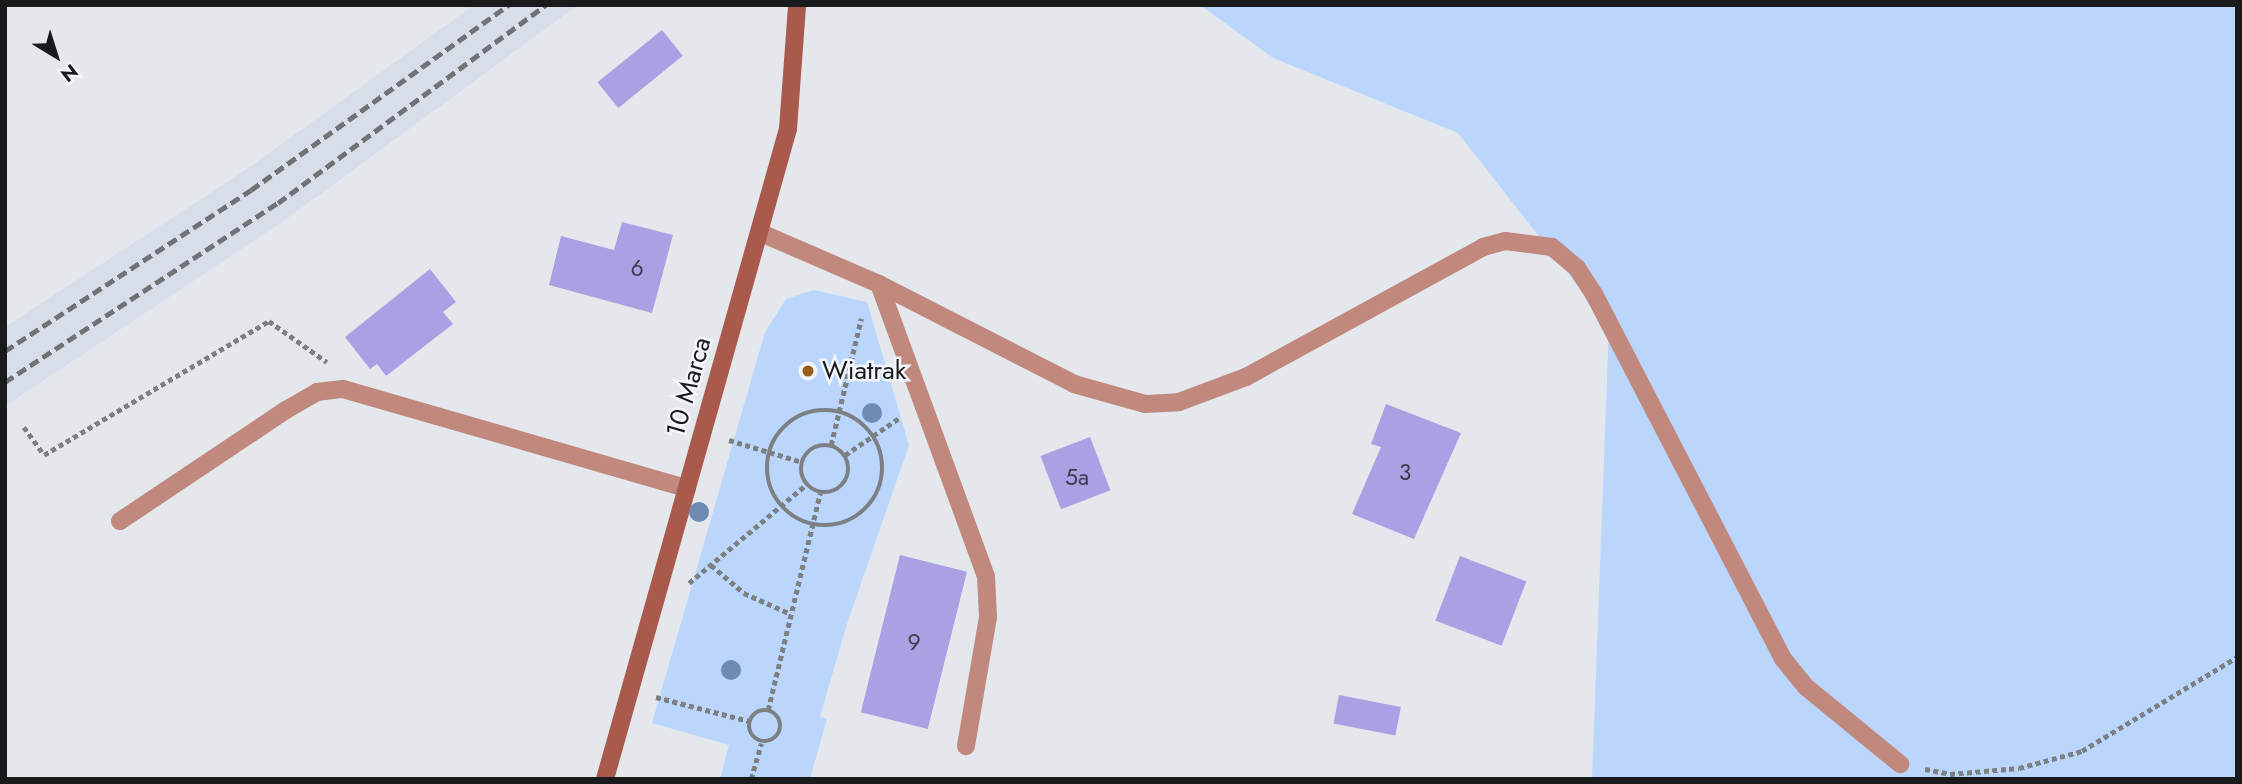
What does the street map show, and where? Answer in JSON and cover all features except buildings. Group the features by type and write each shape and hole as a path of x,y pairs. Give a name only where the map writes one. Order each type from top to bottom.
{"street":[{"name":"10 Marca","path":"606,779 788,129 797,5"}],"lane":[{"path":"761,233 879,284 1074,384 1145,404 1179,402 1246,377 1483,247 1505,241 1552,247 1577,268 1594,294 1784,660 1837,715 1900,764"},
{"path":"879,284 986,576 988,617 966,746"},
{"path":"120,521 286,410 317,392 343,389 687,488"}],"path":[{"path":"831,445 863,310"},
{"path":"24,427 44,455 268,321 348,377 343,389"},
{"path":"837,411 858,420 873,435 883,461 873,501 840,525 812,525 782,508 767,476 769,453 780,430 801,415 837,411"},
{"path":"845,455 908,412"},
{"path":"725,439 802,462"},
{"path":"831,445 845,455 848,479 836,491 820,493 807,484 802,462 810,450 831,445"},
{"path":"683,588 782,508 807,484"},
{"path":"652,696 750,721 768,710 820,493"},
{"path":"711,565 744,593 791,614"},
{"path":"1900,764 1950,774 2019,768 2082,751 2237,657"},
{"path":"751,779 762,742 780,733 780,722 768,710"},
{"path":"750,721 751,734 762,742"}],"shaded area":[{"path":"474,5 578,5 285,220 5,406 5,327 250,167"},
{"path":"1200,5 2237,5 2237,779 1592,779 1609,326 1458,133 1273,58"},
{"path":"813,290 867,302 909,445 846,627 820,717 827,719 810,779 720,779 729,745 652,723 765,332 786,299"}],"railway":[{"path":"5,351 251,190 508,5"},
{"path":"5,382 278,203 546,5"}],"place":[{"name":"Wiatrak","path":"808,371"}]}
